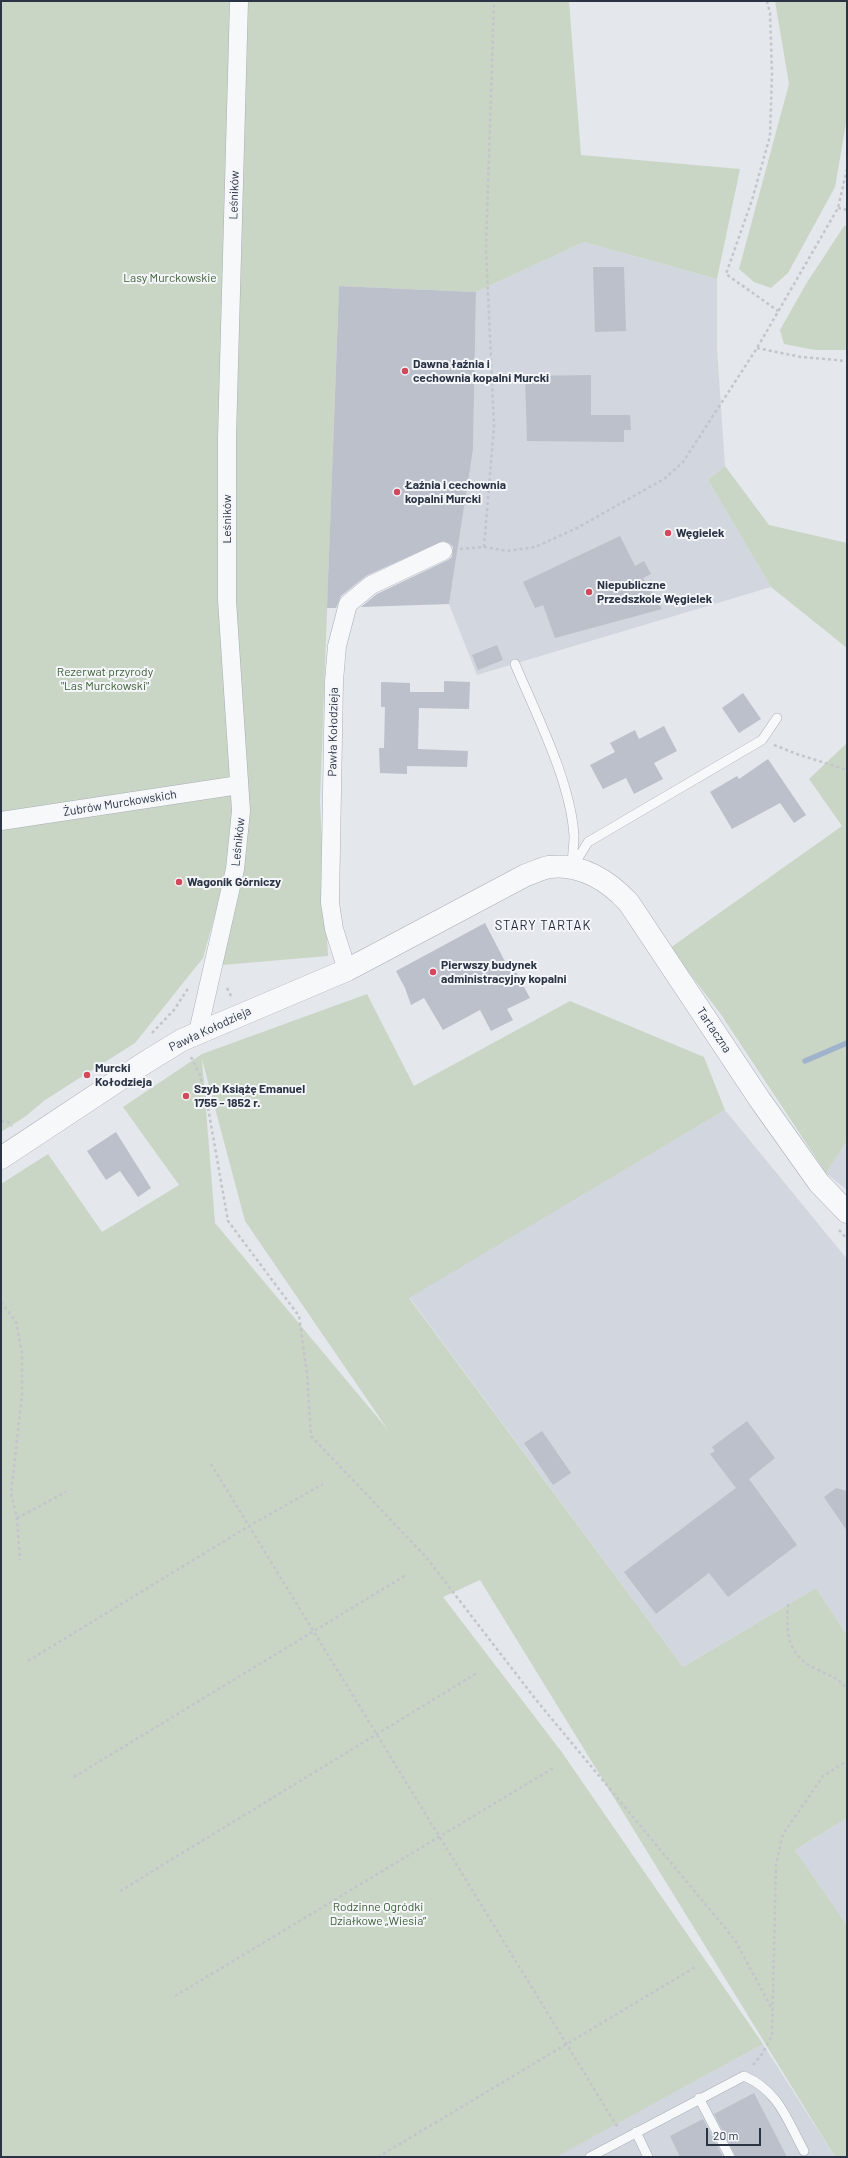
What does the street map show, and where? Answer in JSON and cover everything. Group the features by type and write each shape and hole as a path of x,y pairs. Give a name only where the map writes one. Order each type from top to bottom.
{"street":[{"name":"Leśników","path":"190,1036 211,975 235,868 241,811 227,600 227,437 239,1"},
{"name":"Pawła Kołodzieja","path":"347,970 334,929 330,903 337,646 348,604 372,585 443,551"},
{"name":"Żubrów Murckowskich","path":"1,821 240,785"},
{"name":"Pawła Kołodzieja","path":"1,1158 146,1062 190,1036 347,970 526,876 549,867 572,868"},
{"name":"Tartaczna","path":"572,868 605,881 629,903 760,1100 844,1218"}],"lane":[{"path":"515,664 550,746 569,805 574,837 572,868"},
{"path":"572,868 588,842 762,740 776,718"},
{"path":"590,2157 699,2098 744,2076 759,2082 775,2097 804,2151"},
{"path":"699,2098 730,2157"},
{"path":"636,2132 648,2157"}],"path":[{"path":"484,547 494,426 486,249 494,1"},
{"path":"767,1 770,13 772,74 770,136 752,200 726,274 778,311"},
{"path":"443,551 484,547 507,551 535,547 577,528 664,479 683,462 757,348 838,208 847,169"},
{"path":"838,208 847,210"},
{"path":"757,348 801,357 847,361"},
{"path":"762,740 797,754 847,770"},
{"path":"149,1038 174,1010 198,974 211,975"},
{"path":"190,1036 207,1102 228,1221 299,1316 307,1374 312,1436 426,1557 537,1701 735,1940 773,2011"},
{"path":"844,1218 847,1239"},
{"path":"1,1302 16,1322 22,1352 22,1396 11,1493 17,1518 20,1560"},
{"path":"211,1464 567,2044 623,2139"},
{"path":"28,1661 249,1526 324,1484"},
{"path":"17,1518 66,1492"},
{"path":"74,1777 406,1575"},
{"path":"788,1604 786,1630 795,1652 814,1668 840,1680 847,1689"},
{"path":"120,1890 476,1673"},
{"path":"744,2076 762,2054 772,2036 776,1864 783,1834 823,1776 847,1761"},
{"path":"175,1996 555,1767"},
{"path":"378,2157 697,1966"}],"shaded area":[{"path":"584,242 717,279 717,348 725,466 708,480 771,587 477,675 449,604 473,450 476,292"},
{"path":"725,1110 847,1259 847,1635 816,1588 683,1667 409,1297"},
{"path":"847,1141 847,1190 826,1173"},
{"path":"847,1818 847,1925 795,1850"},
{"path":"763,2044 835,2157 555,2157"}],"green space":[{"name":"Lasy Murckowskie","path":"1,1 569,1 581,155 740,169 717,279 584,242 476,292 339,286 320,801 328,956 222,965 222,905 218,904 203,958 135,1043 45,1100 26,1116 1,1132"},
{"path":"775,1 847,1 847,118 835,187 788,273 771,288 754,282 739,269 789,84"},
{"path":"844,226 847,226 847,350 815,350 784,344 780,330 806,284"},
{"path":"725,466 769,525 847,543 847,648 771,587 708,480"},
{"path":"847,743 847,1141 826,1173 720,1013 670,948 842,826 809,779"},
{"name":"Rodzinne Ogródki Działkowe „Wiesia”","path":"367,994 414,1086 570,1001 704,1057 725,1110 409,1298 683,1667 816,1588 847,1635 847,1818 795,1850 847,1925 847,2157 835,2157 480,1580 443,1597 561,1751 763,2044 556,2157 1,2157 1,1184 48,1154 102,1232 179,1185 123,1107 202,1054","holes":["202,1059 245,1221 388,1430 215,1223"]}],"building":[{"path":"593,267 624,267 626,331 595,332"},
{"name":"Dawna łaźnia i cechownia kopalni Murcki","path":"339,286 476,292 473,450 449,604 361,607 377,594 452,557 453,547 449,543 443,541 366,576 341,596 336,608 327,608"},
{"path":"591,375 591,415 630,415 631,430 624,430 624,442 527,441 525,376"},
{"name":"Niepubliczne Przedszkole Węgielek","path":"620,536 635,566 644,561 651,574 643,578 662,609 555,638 543,605 535,608 523,582"},
{"path":"497,645 503,660 478,670 472,655"},
{"path":"444,681 470,682 469,709 419,708 418,749 468,751 467,767 407,766 407,774 380,773 379,748 384,748 385,707 381,707 381,682 410,683 410,692 444,692"},
{"path":"743,693 761,719 739,733 722,708"},
{"path":"664,726 677,751 654,763 663,779 634,794 626,778 603,789 590,765 615,752 610,743 635,730 639,739"},
{"path":"768,759 806,815 794,823 780,803 732,829 710,792 737,776 739,779"},
{"path":"485,923 512,975 516,972 530,998 507,1009 513,1020 491,1031 480,1010 443,1030 424,998 411,1005 405,988 396,971"},
{"path":"116,1132 151,1188 138,1197 120,1171 106,1180 87,1151"},
{"path":"747,1421 775,1458 749,1479 797,1545 728,1597 709,1573 656,1614 624,1572 736,1488 710,1454 715,1451 712,1447"},
{"path":"542,1431 571,1473 553,1485 524,1443"},
{"path":"836,1488 847,1491 847,1531 824,1497"},
{"path":"754,2093 787,2157 736,2157 714,2114"},
{"path":"703,2119 723,2157 680,2157 670,2136"}],"waterway":[{"path":"805,1061 847,1043"}],"place":[{"name":"Dawna łaźnia i cechownia kopalni Murcki","path":"405,371"},
{"name":"Łaźnia i cechownia kopalni Murcki","path":"397,492"},
{"name":"Węgielek","path":"668,533"},
{"name":"Niepubliczne Przedszkole Węgielek","path":"589,592"},
{"name":"Wagonik Górniczy","path":"179,882"},
{"name":"Pierwszy budynek administracyjny kopalni","path":"433,972"},
{"name":"Murcki Kołodzieja","path":"87,1075"},
{"name":"Szyb Książę Emanuel 1755 - 1852 r.","path":"186,1096"}],"district":[{"name":"STARY TARTAK","path":"543,926"}],"park label":[{"name":"Rezerwat przyrody \"Las Murckowski\"","path":"105,679"}]}
